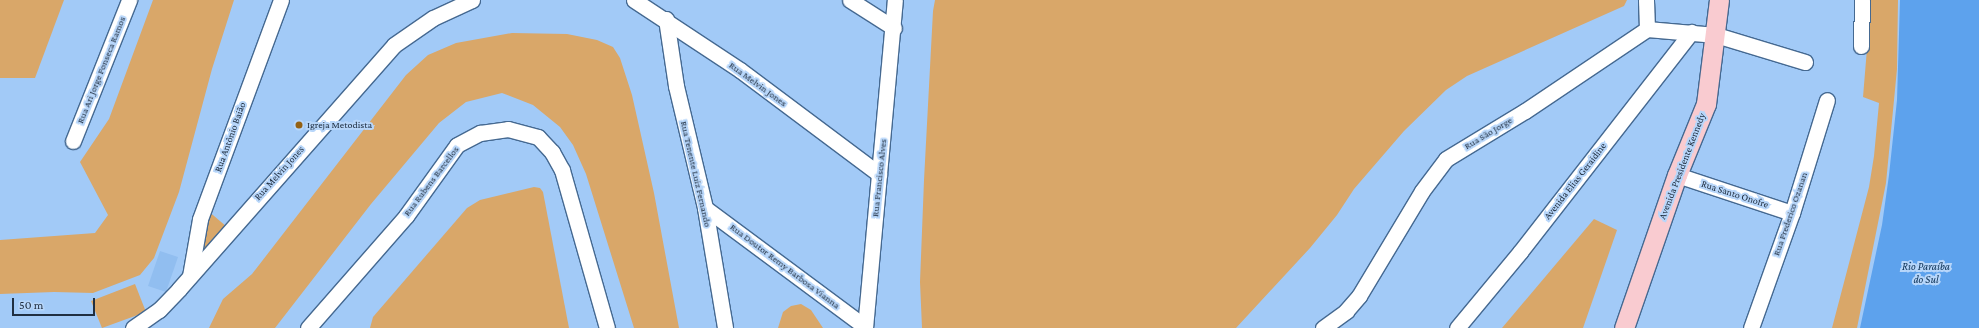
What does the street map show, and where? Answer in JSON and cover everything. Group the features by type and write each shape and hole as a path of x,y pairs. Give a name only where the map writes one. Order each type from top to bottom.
{"main road":[{"name":"Avenida Presidente Kennedy","path":"1624,328 1678,176 1706,104 1716,35 1719,0"}],"street":[{"name":"Rua Ari Jorge Fonseca Ramos","path":"73,141 129,0"},
{"name":"Rua Antônio Baião","path":"190,276 200,219 281,0"},
{"name":"Rua Melvin Jones","path":"133,328 159,310 394,45 433,18 472,0"},
{"name":"Rua Melvin Jones","path":"634,0 666,19 740,70 879,174"},
{"path":"850,0 894,28"},
{"name":"Rua Francisco Alves","path":"865,327 894,28 895,0"},
{"path":"1646,0 1647,29 1716,35 1805,62"},
{"path":"1861,46 1862,0"},
{"name":"Rua Tenente Luiz Fernando","path":"666,19 676,86 705,208 725,328"},
{"name":"Rua São Jorge","path":"1323,328 1346,311 1359,296 1425,186 1446,159 1525,111 1647,29"},
{"name":"Avenida Elias Geraidine","path":"1457,328 1520,252 1691,32"},
{"name":"Rua Frederico Ozanan","path":"1751,328 1792,213 1827,100"},
{"name":"Rua Rubens Barcellos","path":"308,328 406,216 457,145 480,133 508,129 538,137 552,152 562,170 606,328"},
{"name":"Rua Santo Onofre","path":"1678,176 1792,213"},
{"name":"Rua Doutor Remy Barbosa Vianna","path":"705,208 865,327"}],"shaded area":[{"path":"0,0 64,0 35,78 0,78"},
{"path":"153,0 234,0 212,69 179,192 154,258 140,275 93,293 54,292 0,294 0,240 95,233 108,215 80,162 109,119"},
{"path":"935,0 1627,0 1624,6 1467,76 1446,90 1404,131 1354,189 1337,215 1310,248 1236,328 922,328 920,282 924,180 933,11"},
{"path":"1871,0 1898,0 1897,69 1886,183 1857,328 1832,328 1869,187 1874,156 1879,103 1863,97"},
{"path":"512,33 567,34 597,40 613,47 620,58 632,95 654,193 679,328 634,328 586,174 573,145 560,127 533,105 502,93 466,102 439,123 371,204 275,328 209,328 223,299 252,274 406,75 428,55 456,43"},
{"path":"534,187 540,188 543,192 569,328 370,328 373,317 467,208 480,200"},
{"path":"207,210 227,227 194,268"},
{"path":"1594,219 1617,230 1583,328 1502,328"},
{"path":"160,251 178,257 166,292 148,286"},
{"path":"135,284 146,312 102,328 91,301"},
{"path":"801,304 811,310 823,328 778,328 783,312 791,306"}],"water":[{"name":"Rio Paraíba do Sul","path":"1900,0 1979,0 1979,328 1860,328 1882,225 1889,175 1897,100"}],"place":[{"name":"Igreja Metodista","path":"299,125"}]}
